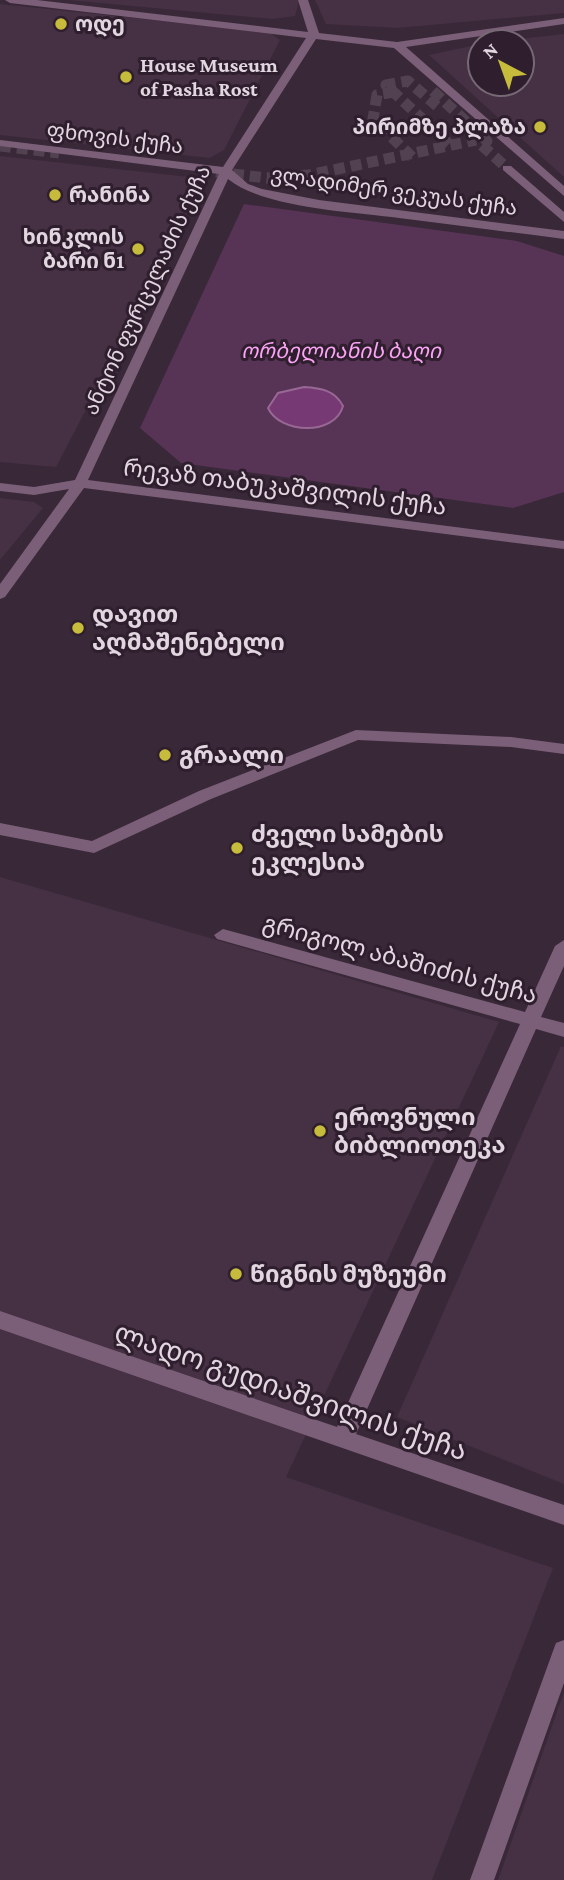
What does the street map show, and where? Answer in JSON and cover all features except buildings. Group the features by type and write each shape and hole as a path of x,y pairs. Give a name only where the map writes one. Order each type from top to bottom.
{"street":[{"path":"10,0 314,33 397,45 564,21"},
{"path":"303,0 314,33"},
{"name":"ანტონ ფურცელაძის ქუჩა","path":"0,594 62,512 80,483 226,171 314,33"},
{"name":"ვლადიმერ ვეკუას ქუჩა","path":"397,45 564,192"},
{"name":"ფხოვის ქუჩა","path":"0,144 226,171"},
{"path":"507,168 564,218"},
{"name":"ვლადიმერ ვეკუას ქუჩა","path":"226,171 244,186 259,192 319,204 564,235"},
{"name":"რევაზ თაბუკაშვილის ქუჩა","path":"0,487 34,491 80,483 564,545"},
{"path":"0,829 94,847 205,795 356,735 511,742 564,750"},
{"name":"გრიგოლ აბაშიძის ქუჩა","path":"223,935 564,1030"},
{"path":"344,1438 564,946"},
{"name":"ლადო გუდიაშვილის ქუჩა","path":"0,1320 564,1515"},
{"path":"482,1880 564,1650"}],"shaded area":[{"path":"68,0 299,1 295,16 273,19"},
{"path":"315,0 564,0 564,13 397,28 326,24"},
{"path":"0,4 269,32 280,40 224,150 210,158 0,135"},
{"name":"პირიმზე პლაზა","path":"564,34 564,177 477,98 536,98 536,37"},
{"name":"პირიმზე პლაზა","path":"466,47 466,88 429,55"},
{"path":"0,156 198,178 204,184 56,467 0,462"},
{"path":"304,387 321,389 336,396 343,406 338,416 330,423 307,428 295,427 274,417 268,408 278,393"},
{"path":"0,498 34,502 43,508 0,560"},
{"path":"0,877 499,1022 286,1477 553,1568 432,1880 0,1880"},
{"path":"561,1046 564,1047 564,1484 397,1417"},
{"path":"564,1692 564,1880 498,1880"}],"green space":[{"name":"ორბელიანის ბაღი","path":"244,204 517,241 564,256 564,492 513,508 181,463 140,428"}],"tunnel":[{"path":"394,92 386,85 408,81 437,106"},
{"path":"433,91 487,141 481,142"},
{"path":"394,92 450,145"},
{"path":"394,92 377,95 373,119 409,154"},
{"path":"450,145 476,140 507,168"},
{"path":"409,154 450,145"},
{"path":"0,146 59,153"},
{"path":"216,172 267,178 309,175 409,154"},
{"path":"409,154 413,158"}],"place":[{"name":"ოდე","path":"61,24"},
{"name":"House Museum of Pasha Rost","path":"126,77"},
{"name":"პირიმზე პლაზა","path":"540,127"},
{"name":"რანინა","path":"55,195"},
{"name":"ხინკლის ბარი ნ1","path":"138,249"},
{"name":"დავით აღმაშენებელი","path":"78,628"},
{"name":"გრაალი","path":"165,755"},
{"name":"ძველი სამების ეკლესია","path":"237,848"},
{"name":"ეროვნული ბიბლიოთეკა","path":"320,1131"},
{"name":"წიგნის მუზეუმი","path":"236,1274"}]}
